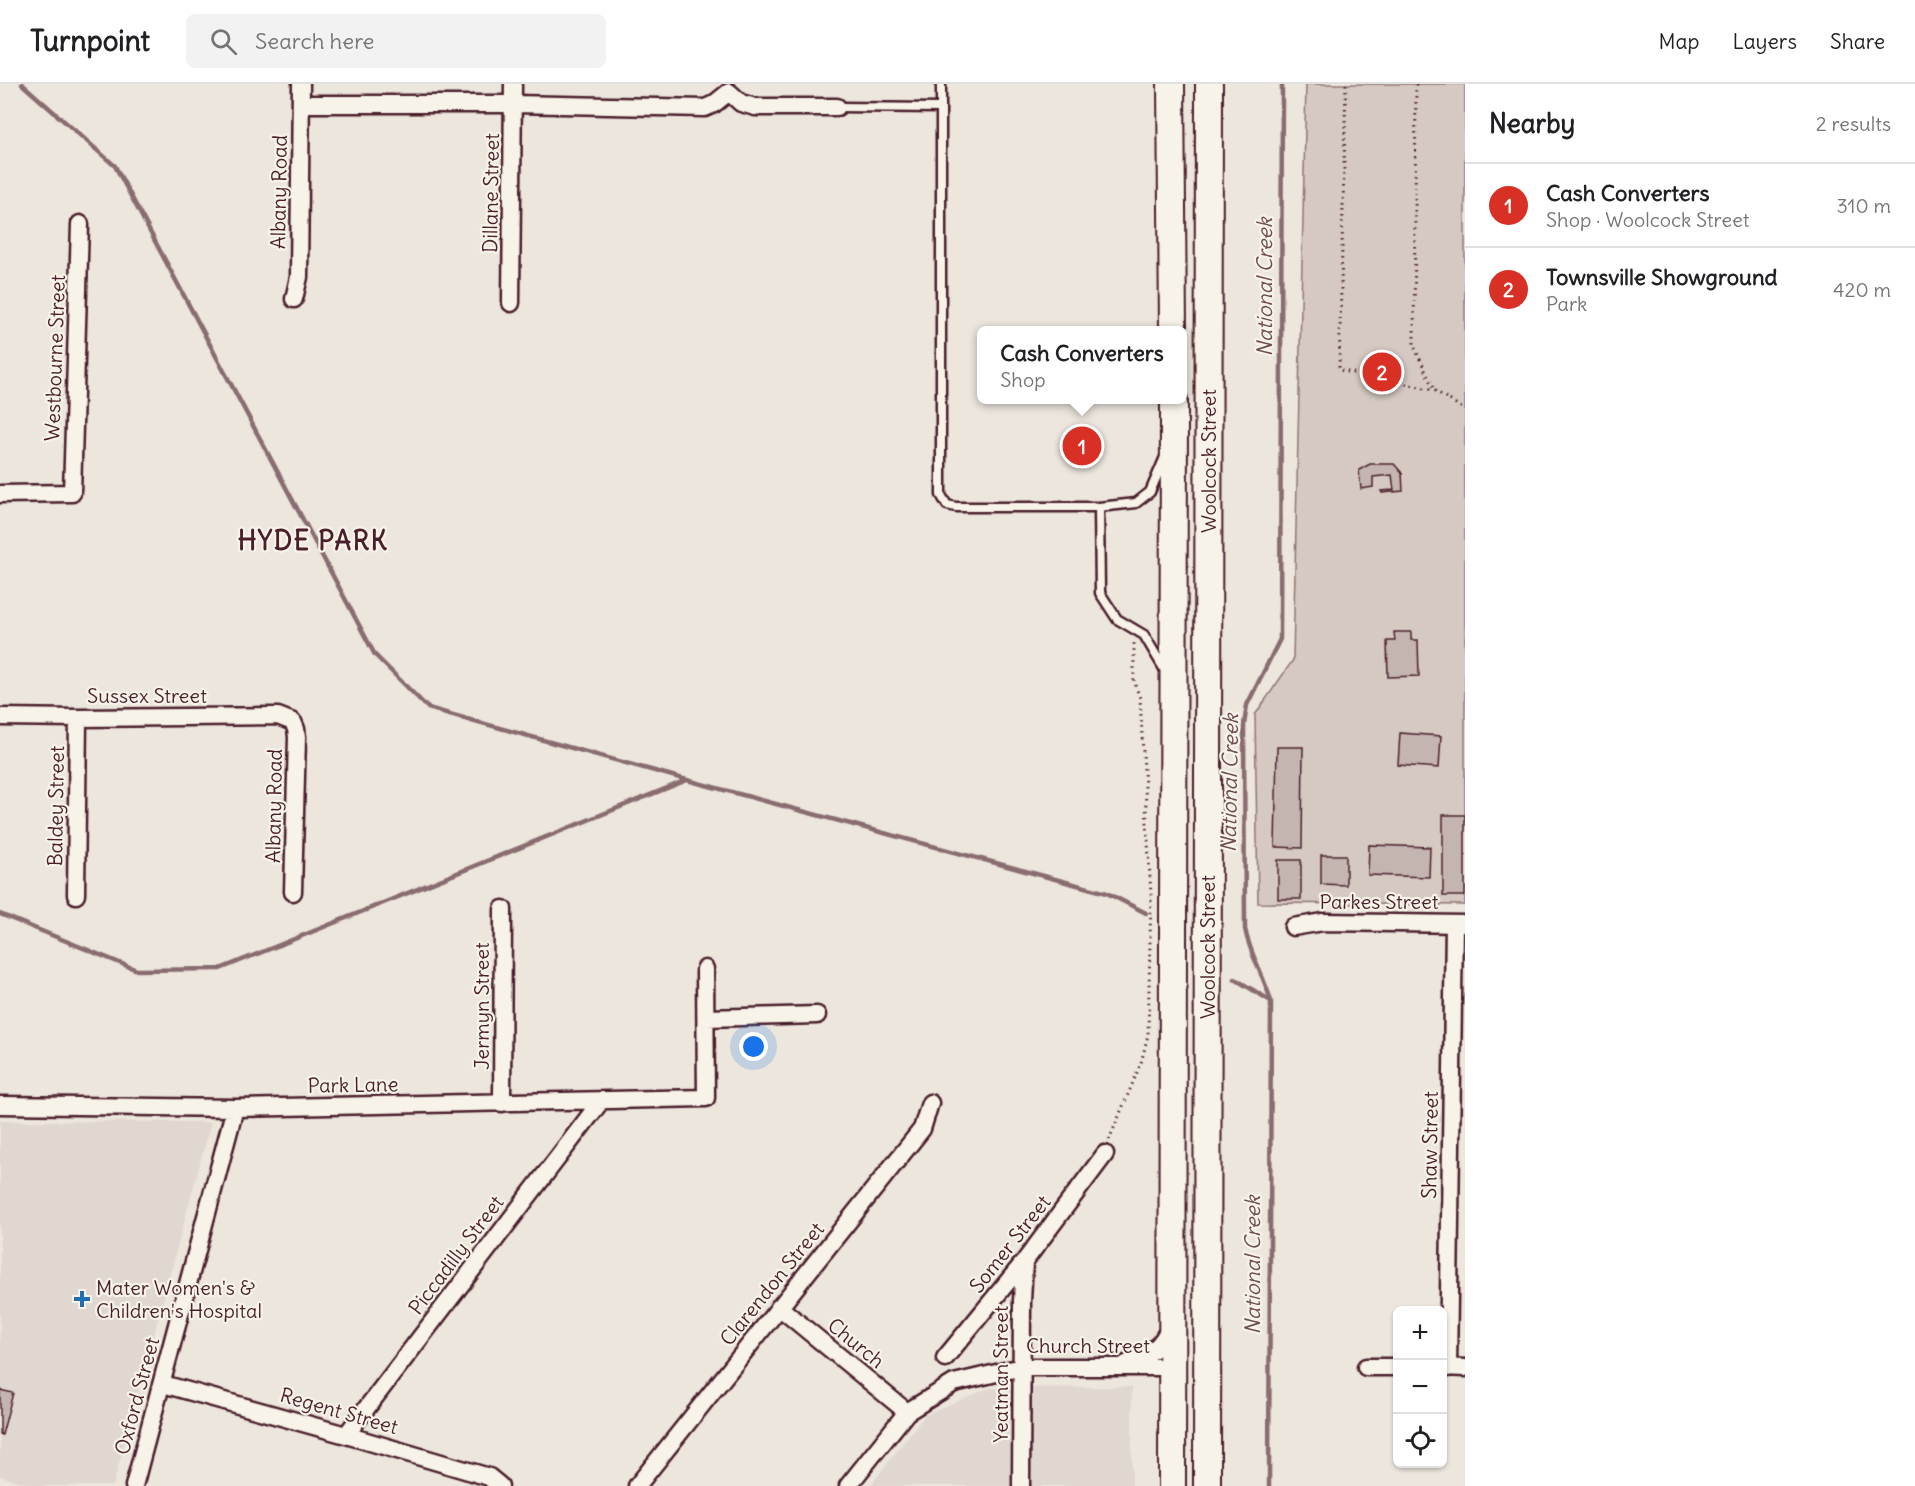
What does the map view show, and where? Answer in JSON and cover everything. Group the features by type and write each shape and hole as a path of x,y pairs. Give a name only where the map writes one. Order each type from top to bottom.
{"main road":[{"path":"1166,84 1170,119"},
{"path":"1171,84 1173,326"},
{"name":"Woolcock Street","path":"1207,1486 1209,84"},
{"name":"Woolcock Street","path":"1172,1486 1174,405"},
{"path":"1172,1367 1184,1365 1191,1360 1207,1319"}],"street":[{"name":"Albany Road","path":"294,299 299,277 301,84"},
{"name":"Dillane Street","path":"511,303 513,84"},
{"path":"301,104 513,104 705,108 714,104 729,88 741,103 755,106 837,107"},
{"name":"Westbourne Street","path":"0,494 72,493 80,224"},
{"name":"Sussex Street","path":"0,717 278,716 293,722"},
{"name":"Baldey Street","path":"76,895 78,718"},
{"name":"Albany Road","path":"293,722 297,737 293,892"},
{"name":"Jermyn Street","path":"502,1103 503,909"},
{"name":"Parkes Street","path":"1293,927 1323,922 1459,924"},
{"name":"Shaw Street","path":"1445,1360 1459,924"},
{"path":"705,969 706,1018 817,1015"},
{"name":"Park Lane","path":"0,1105 235,1108 706,1098 706,1018"},
{"name":"Piccadilly Street","path":"346,1435 601,1101"},
{"name":"Clarendon Street","path":"638,1486 922,1129 930,1103"},
{"name":"Oxford Street","path":"134,1486 235,1108"},
{"name":"Somer Street","path":"945,1358 1024,1262 1105,1154"},
{"name":"Yeatman Street","path":"1022,1486 1024,1262"},
{"name":"Church","path":"779,1307 907,1412"},
{"path":"1116,1367 1141,1359 1155,1350 1164,1338 1171,1321"},
{"name":"Church Street","path":"907,1412 954,1383 1022,1367 1172,1367"},
{"path":"1366,1367 1393,1367"},
{"path":"1447,1368 1465,1368"},
{"name":"Regent Street","path":"163,1384 489,1477 500,1486"},
{"path":"848,1486 907,1412"}],"lane":[{"path":"940,84 941,495 947,505 956,507 1099,507 1136,503 1150,492 1164,459 1174,405"},
{"path":"837,107 940,108"},
{"path":"1099,507 1100,592 1117,619 1143,635 1174,686"}],"path":[{"path":"1346,84 1339,370 1434,390 1465,410"},
{"path":"1416,84 1414,346 1434,390"},
{"path":"1105,1154 1141,1063 1148,1035 1150,895 1140,698 1134,682 1134,629"}],"shaded area":[{"path":"1306,84 1465,84 1465,905 1258,903 1255,715 1293,660"},
{"name":"Mater Women's & Children's Hospital","path":"0,1121 211,1122 113,1486 36,1486 0,1476"},
{"path":"1132,1387 1132,1486 870,1486 925,1415 989,1388"}],"building":[{"path":"1370,464 1394,464 1402,473 1403,491 1382,493 1381,491 1394,490 1392,475 1373,477 1373,487 1361,489 1359,470"},
{"path":"1394,632 1411,632 1411,640 1418,640 1419,676 1388,677 1387,641 1395,641"},
{"path":"1400,733 1441,736 1439,768 1398,765"},
{"path":"1277,747 1303,747 1302,848 1275,847"},
{"path":"1443,815 1465,815 1465,896 1443,896"},
{"path":"1369,845 1430,847 1429,877 1368,875"},
{"path":"1321,855 1346,855 1346,885 1321,884"},
{"path":"1278,860 1301,860 1301,899 1278,899"},
{"path":"0,1390 13,1393 2,1435 0,1434"}],"waterway":[{"path":"22,84 115,166 375,655 428,708 1107,893 1146,913"},
{"name":"National Creek","path":"1269,1486 1271,1001 1245,929 1244,725 1247,705 1280,639 1282,84"},
{"path":"0,914 137,970 220,969 687,780"},
{"path":"1235,979 1271,1001"}],"place":[{"name":"Townsville Showground","path":"1382,372"},
{"name":"Cash Converters","path":"1082,446"},
{"name":"Mater Women's & Children's Hospital","path":"82,1299"}],"district":[{"name":"HYDE PARK","path":"313,541"}]}
